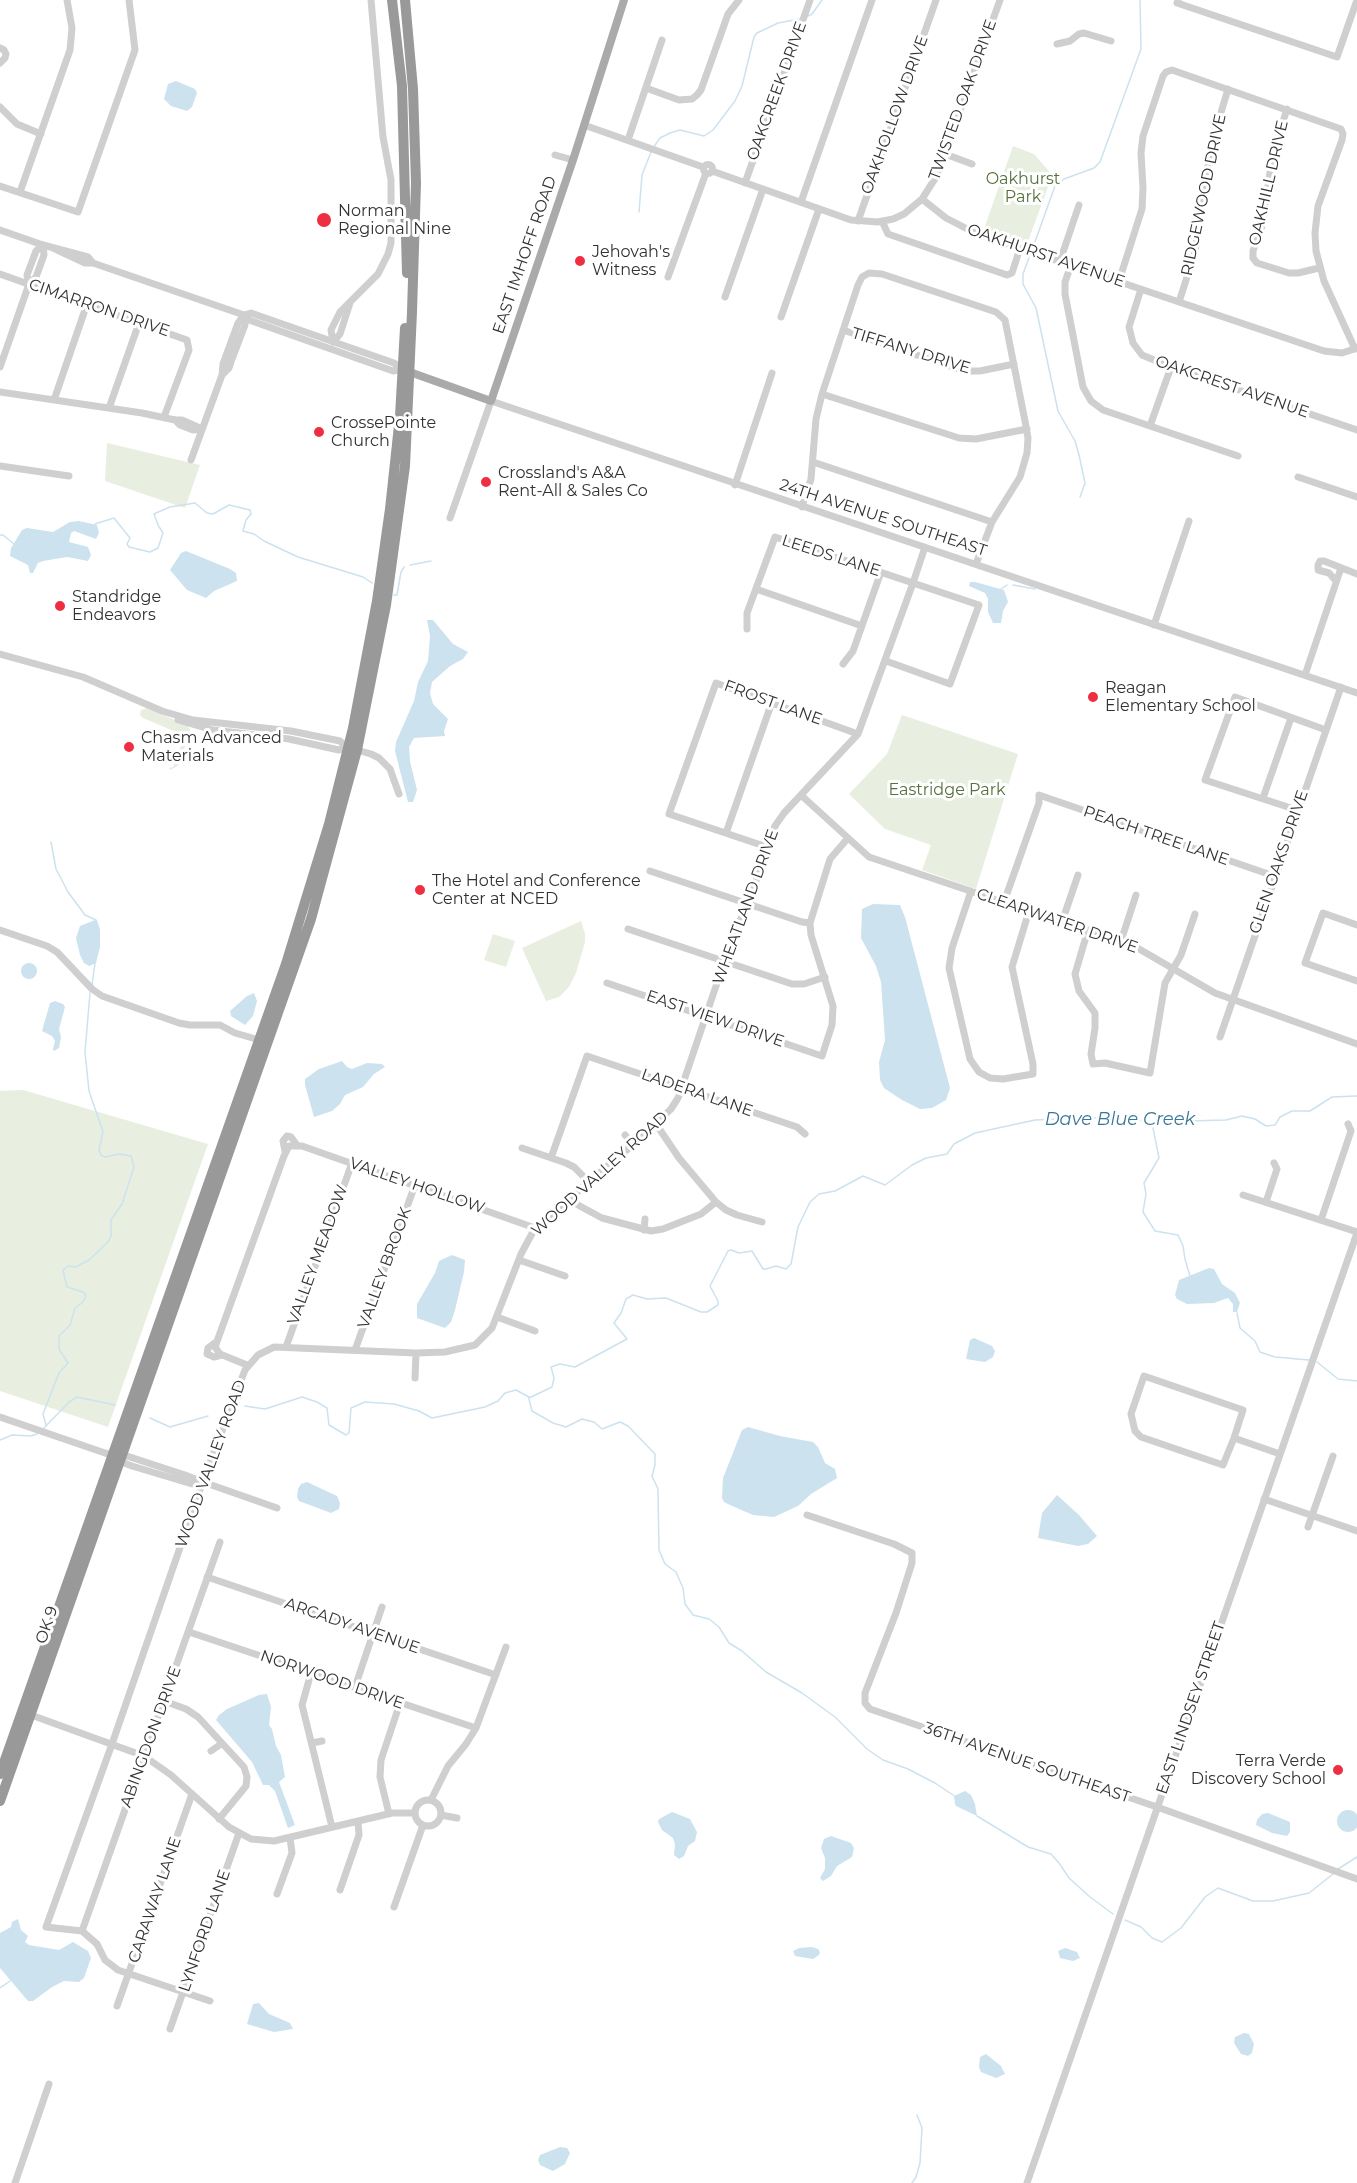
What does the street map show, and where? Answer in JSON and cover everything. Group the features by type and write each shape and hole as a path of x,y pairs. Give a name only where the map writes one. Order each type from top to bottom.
{"highway":[{"name":"OK 9","path":"392,0 402,86 404,136 407,289 405,370"},
{"name":"OK 9","path":"0,1774 117,1456 264,1041 350,748 382,566 405,370 416,183 413,89 405,0"},
{"name":"OK 9","path":"0,1802 117,1456"}],"main road":[{"name":"EAST IMHOFF ROAD","path":"491,401 573,160 624,0"},
{"name":"24TH AVENUE SOUTHEAST","path":"405,370 491,401"}],"street":[{"path":"20,192 70,50 72,28 67,0"},
{"path":"0,186 78,212 135,50 129,0"},
{"path":"333,342 331,330 335,320 383,267 391,243 390,173 383,137 371,0"},
{"path":"646,88 679,100 692,99 697,95 701,90 728,14 739,0"},
{"name":"OAKCREEK DRIVE","path":"745,183 810,0"},
{"path":"801,202 872,0"},
{"name":"OAKHOLLOW DRIVE","path":"858,221 936,0"},
{"name":"TWISTED OAK DRIVE","path":"922,199 934,183 1000,0"},
{"path":"1178,0 1178,3 1337,57 1356,0"},
{"path":"1058,44 1070,41 1084,33 1111,41"},
{"path":"628,140 663,40"},
{"path":"0,48 6,54 0,63"},
{"path":"1119,281 1142,209 1142,141 1166,72 1172,70 1341,129 1342,140 1317,215 1315,233 1319,268 1356,349"},
{"name":"RIDGEWOOD DRIVE","path":"1179,302 1195,252 1211,147 1228,89"},
{"path":"0,107 17,124 40,134"},
{"name":"OAKHILL DRIVE","path":"1287,109 1274,152 1262,226 1253,251 1253,258 1257,263 1290,273 1319,268"},
{"path":"584,125 858,221 882,222 904,214 922,199"},
{"path":"945,154 972,164"},
{"path":"555,155 573,160"},
{"path":"668,277 707,170"},
{"path":"725,297 763,189"},
{"name":"OAKHURST AVENUE","path":"922,199 958,226 1020,248 1324,351 1342,353 1356,349"},
{"path":"1060,261 1079,205"},
{"path":"781,317 819,209"},
{"path":"882,222 888,234 1007,275 1012,273 1020,248"},
{"name":"24TH AVENUE SOUTHEAST","path":"0,230 53,248 85,263 93,262 244,315 249,320 393,371 405,370"},
{"path":"0,367 29,284 27,275 36,251 43,245"},
{"path":"1071,265 1065,282 1065,294 1084,391 1091,401 1098,408 1238,456"},
{"path":"802,507 811,479 816,419 822,393 860,280 869,273 877,273 999,313 1006,325 1027,429 1027,453 1022,471 992,522 976,564"},
{"name":"CIMARRON DRIVE","path":"0,274 185,338 189,342 189,351 164,417"},
{"name":"OAKCREST AVENUE","path":"1141,289 1130,321 1131,339 1142,355 1357,430"},
{"path":"54,400 87,304"},
{"name":"24TH AVENUE SOUTHEAST","path":"244,315 251,313 394,363 405,370"},
{"path":"191,460 222,375 223,364 238,323 244,315"},
{"path":"109,408 139,322"},
{"name":"TIFFANY DRIVE","path":"843,330 964,371 986,371 1014,364"},
{"path":"1150,426 1171,367"},
{"path":"735,485 772,373"},
{"path":"0,392 182,420 202,429"},
{"path":"822,393 959,438 976,439 1027,429"},
{"name":"24TH AVENUE SOUTHEAST","path":"491,401 1357,693"},
{"name":"EAST IMHOFF ROAD","path":"450,518 491,401"},
{"path":"813,462 992,522"},
{"path":"0,466 69,476"},
{"path":"1298,477 1357,497"},
{"path":"1154,625 1188,521"},
{"name":"LEEDS LANE","path":"747,629 747,613 775,537 979,605 951,684 885,661"},
{"name":"WHEATLAND DRIVE","path":"681,1088 724,961 748,904 778,821 858,734 925,547"},
{"path":"1336,581 1329,573 1320,572 1318,565 1320,561 1357,574"},
{"path":"1305,675 1341,568"},
{"path":"843,664 853,651 881,572"},
{"path":"756,589 862,626"},
{"path":"0,654 83,677 162,711 202,722 291,731 340,741 350,748 371,754 386,763 393,775 399,794"},
{"name":"FROST LANE","path":"726,833 669,814 716,683 858,734"},
{"name":"GLEN OAKS DRIVE","path":"1220,1037 1341,687"},
{"path":"1297,810 1205,780 1235,697 1326,730"},
{"path":"767,847 726,833 772,702"},
{"path":"1263,798 1291,718"},
{"name":"PEACH TREE LANE","path":"1004,902 1039,803 1039,795 1274,876"},
{"name":"CLEARWATER DRIVE","path":"802,796 869,857 1121,941 1138,948 1215,993 1357,1044"},
{"path":"628,928 792,984 804,984 825,977 811,935 810,923 813,906 830,859 848,838"},
{"path":"650,871 810,923"},
{"path":"1062,922 1078,875"},
{"path":"971,891 952,948 949,968 970,1059 979,1072 990,1078 1033,1074 1033,1064 1012,967 1029,911"},
{"path":"1121,941 1136,895"},
{"path":"1357,925 1323,913 1305,963 1357,981"},
{"path":"1088,930 1075,974 1079,991 1095,1013 1091,1054 1093,1064 1105,1063 1150,1073 1165,983 1181,955 1195,914"},
{"path":"0,930 57,952 94,991 102,996 179,1023 220,1025 228,1027 235,1033 264,1041"},
{"name":"EAST VIEW DRIVE","path":"607,983 822,1056 834,1017 825,977"},
{"name":"LADERA LANE","path":"551,1158 587,1056 796,1127 805,1134"},
{"name":"WOOD VALLEY ROAD","path":"82,1931 46,1927 247,1365 262,1352 274,1347 416,1353 445,1352 475,1345 492,1329 519,1260 535,1228 656,1124 671,1109 681,1088"},
{"path":"656,1124 679,1158 716,1202 737,1215 762,1222"},
{"path":"1321,1220 1351,1131 1348,1124"},
{"path":"625,1136 633,1144"},
{"name":"VALLEY HOLLOW","path":"247,1365 216,1351 216,1342 285,1151 289,1146 297,1145 535,1228"},
{"path":"522,1149 574,1167 589,1182"},
{"name":"VALLEY MEADOW","path":"286,1347 351,1163"},
{"path":"1266,1202 1277,1169 1274,1163"},
{"name":"VALLEY BROOK","path":"355,1350 415,1185"},
{"path":"1243,1194 1357,1232"},
{"path":"571,1197 578,1205 602,1218 644,1230 663,1229 690,1219 710,1209 716,1202"},
{"path":"644,1230 645,1219"},
{"name":"EAST LINDSEY STREET","path":"1027,2183 1357,1232"},
{"path":"519,1260 565,1276"},
{"path":"497,1317 535,1331"},
{"path":"415,1378 416,1353"},
{"path":"1144,1376 1243,1410 1234,1438 1223,1465 1141,1437 1135,1431 1131,1414 1144,1376"},
{"path":"0,1417 117,1456 127,1456 185,1475 277,1508"},
{"path":"1234,1438 1280,1454"},
{"path":"1308,1527 1333,1456"},
{"path":"1264,1499 1357,1531"},
{"name":"36TH AVENUE SOUTHEAST","path":"807,1515 894,1544 912,1553 912,1563 896,1613 865,1693 867,1705 880,1713 1157,1807 1357,1879"},
{"name":"ABINGDON DRIVE","path":"82,1931 220,1542"},
{"name":"ARCADY AVENUE","path":"207,1577 496,1675"},
{"path":"355,1687 382,1607"},
{"name":"NORWOOD DRIVE","path":"189,1632 476,1728"},
{"path":"431,1800 448,1766 476,1728 506,1647"},
{"path":"311,1672 302,1705 332,1827"},
{"path":"164,1701 186,1709 198,1717 244,1767 247,1777 246,1786 219,1819"},
{"path":"389,1814 380,1777 381,1760 400,1703"},
{"path":"31,1715 144,1756 219,1819 251,1839 264,1841 290,1838 389,1814 415,1813"},
{"path":"312,1743 322,1741"},
{"path":"211,1751 221,1744"},
{"name":"CARAWAY LANE","path":"117,2006 192,1794"},
{"path":"431,1800 438,1804 441,1815 431,1826 423,1825 415,1813 420,1803 431,1800"},
{"path":"441,1815 457,1818"},
{"path":"340,1890 359,1835 358,1821"},
{"path":"394,1907 423,1825"},
{"name":"LYNFORD LANE","path":"170,2029 239,1833"},
{"path":"277,1894 292,1853 290,1838"},
{"path":"82,1931 97,1944 105,1960 118,1970 210,2001"},
{"path":"15,2183 49,2084"}],"green space":[{"name":"Oakhurst Park","path":"1013,146 1034,154 1054,177 1048,187 1027,244 984,229"},
{"path":"107,443 200,465 185,508 105,481"},
{"path":"147,708 187,725 190,734 169,729 143,718 140,715 141,710"},
{"name":"Eastridge Park","path":"902,715 1018,754 976,889 922,870 931,845 885,829 849,794 887,754"},
{"path":"180,739 186,741 186,744 178,766 170,770 182,743 178,741"},
{"path":"581,921 585,942 576,973 569,987 559,997 546,1001 522,948"},
{"path":"493,934 515,941 506,967 484,960"},
{"path":"23,1090 208,1144 108,1427 0,1391 0,1091"}],"water":[{"path":"176,81 195,89 197,93 192,107 187,111 171,106 164,99 168,84"},
{"path":"79,521 97,525 99,533 96,539 74,531 71,533 69,542 88,547 91,555 88,561 67,557 43,561 38,563 33,573 30,573 28,565 10,556 11,548 22,530 27,528 53,532 70,522"},
{"path":"186,551 230,569 236,573 237,581 214,591 206,598 187,590 170,570 181,553"},
{"path":"970,582 1004,590 1008,602 1003,611 1001,623 993,623 988,612 988,599 985,593 969,586"},
{"path":"427,620 433,620 453,644 468,652 463,659 450,666 432,682 430,693 433,704 448,719 444,731 445,736 414,738 409,747 417,790 413,802 408,802 395,751 396,742 414,701 418,682 428,661 430,636"},
{"path":"873,904 900,905 905,917 950,1088 946,1100 932,1108 920,1109 902,1100 884,1088 880,1080 879,1062 885,1040 881,982 876,966 861,938 862,909"},
{"path":"95,920 100,930 100,947 96,963 89,966 84,963 80,955 76,938 80,926"},
{"path":"29,963 35,965 37,971 35,977 29,979 23,977 21,971 23,965"},
{"path":"254,993 257,1001 253,1016 245,1025 231,1016 230,1011"},
{"path":"55,1001 65,1007 59,1029 61,1037 59,1048 54,1051 55,1041 52,1036 42,1031 50,1003"},
{"path":"342,1061 352,1069 367,1063 382,1064 385,1067 374,1074 363,1087 345,1095 332,1111 314,1117 305,1079 319,1069"},
{"path":"452,1255 465,1260 464,1272 451,1322 445,1328 417,1318 417,1304 435,1273 439,1261"},
{"path":"1209,1268 1214,1269 1222,1284 1235,1293 1240,1303 1237,1312 1233,1312 1233,1304 1228,1298 1214,1303 1187,1304 1177,1299 1175,1295 1179,1280"},
{"path":"974,1338 992,1346 995,1351 993,1357 985,1362 966,1359 970,1340"},
{"path":"748,1427 813,1442 818,1447 825,1463 835,1469 837,1478 811,1494 798,1506 774,1517 753,1515 724,1502 722,1498 723,1478 742,1430"},
{"path":"307,1482 337,1496 340,1503 339,1509 331,1513 299,1501 298,1489 301,1484"},
{"path":"1057,1495 1097,1536 1088,1544 1078,1546 1038,1538 1042,1513"},
{"path":"267,1694 271,1707 269,1725 281,1755 285,1777 279,1782 295,1825 288,1828 275,1791 269,1785 263,1785 252,1762 216,1720 227,1709 259,1695"},
{"path":"965,1791 971,1795 977,1816 955,1804 954,1796"},
{"path":"1344,1810 1352,1810 1359,1817 1359,1825 1352,1832 1344,1832 1337,1825 1337,1817"},
{"path":"672,1812 690,1819 697,1832 695,1841 688,1846 684,1856 679,1859 674,1855 673,1838 662,1830 658,1822 659,1819"},
{"path":"1268,1813 1290,1822 1290,1832 1287,1836 1272,1833 1256,1825 1262,1814"},
{"path":"831,1836 851,1843 854,1848 852,1857 837,1866 831,1876 823,1881 820,1878 825,1869 825,1858 821,1848 824,1839"},
{"path":"18,1919 21,1930 28,1936 25,1942 29,1945 59,1950 73,1942 88,1951 91,1958 84,1978 79,1982 64,1981 33,2001 28,2001 0,1968 0,1933 11,1927 12,1922"},
{"path":"812,1947 820,1952 813,1959 795,1956 793,1951 799,1948"},
{"path":"1065,1948 1077,1952 1080,1958 1073,1961 1060,1958 1058,1951"},
{"path":"259,2003 269,2014 290,2023 293,2029 274,2032 247,2024 253,2004"},
{"path":"1244,2033 1249,2034 1254,2044 1252,2053 1248,2056 1241,2054 1234,2043 1235,2037"},
{"path":"986,2054 1001,2066 1005,2074 996,2078 981,2072 980,2057"},
{"path":"560,2147 567,2148 570,2153 565,2164 553,2171 540,2165 538,2160 540,2155"}],"waterway":[{"path":"806,17 812,14 822,0"},
{"path":"1032,250 1055,186 1064,179 1094,168 1100,162 1141,49 1140,0"},
{"path":"653,148 660,138 670,133 680,130 704,136 713,130 735,101 742,86 757,33 778,23 799,19"},
{"path":"639,212 642,175 651,152"},
{"path":"1030,255 1023,274 1023,284 1036,308 1058,411 1075,441 1079,455 1085,483 1080,497"},
{"path":"95,524 114,518 130,538 127,544 129,547 150,552 158,548 163,533 154,514 170,507 195,503 207,513 213,514 229,505 250,510 251,514 246,520 243,531 254,534 298,557 363,577 372,583"},
{"path":"0,535 14,544"},
{"path":"410,565 431,561"},
{"path":"394,595 397,595 404,567"},
{"path":"1001,589 1007,585"},
{"path":"1013,585 1035,589"},
{"path":"51,842 56,869 68,892 85,915 96,920 97,923"},
{"path":"92,985 95,963"},
{"path":"46,1425 43,1414 59,1373 68,1363 59,1349 59,1336 70,1325 75,1308 83,1302 86,1296 83,1292 67,1287 63,1270 68,1266 76,1267 89,1260 108,1242 111,1236 111,1220 122,1204 134,1167 131,1156 119,1154 105,1157 99,1150 103,1132 89,1091 85,1052 90,993"},
{"name":"Dave Blue Creek","path":"529,1398 552,1387 554,1378 551,1367 560,1364 575,1367 627,1339 614,1323 626,1299 633,1295 647,1299 666,1298 701,1312 707,1312 718,1305 710,1286 728,1251 739,1253 752,1251 763,1269 776,1266 786,1269 791,1264 798,1227 810,1202 819,1194 835,1191 863,1176 885,1185 912,1165 926,1158 947,1154 954,1144 975,1133 1035,1120 1114,1117 1152,1122 1226,1120 1242,1116 1255,1119 1266,1126 1275,1125 1280,1117 1292,1111 1310,1111 1332,1097 1357,1096"},
{"path":"1152,1123 1159,1158 1144,1183 1146,1194 1143,1212 1155,1231 1178,1235 1190,1276"},
{"path":"1237,1313 1240,1328 1255,1341 1260,1352 1275,1357 1309,1360"},
{"path":"1317,1362 1338,1379 1357,1381"},
{"name":"Dave Blue Creek","path":"245,1406 265,1409 302,1397 327,1408 329,1425 346,1435 349,1433 351,1408 365,1402 394,1404 419,1411 432,1418 485,1407 498,1401 505,1393 516,1390 529,1397"},
{"name":"Dave Blue Creek","path":"43,1429 69,1402 77,1397 115,1405"},
{"path":"529,1399 532,1411 553,1423 566,1427 582,1419 594,1422 602,1429 620,1422 628,1426 655,1454 652,1476 658,1489 659,1550 665,1564 676,1572 683,1588 685,1604 693,1615 709,1619 719,1627 729,1643 766,1672 802,1693 835,1717 867,1749 883,1760 908,1769 935,1783 956,1797"},
{"name":"Dave Blue Creek","path":"150,1418 170,1427 208,1416"},
{"name":"Dave Blue Creek","path":"0,1440 12,1435 37,1434"},
{"path":"977,1816 1028,1847 1051,1854 1069,1878 1113,1914"},
{"path":"1338,1869 1357,1857"},
{"path":"1125,1920 1141,1927 1152,1938 1162,1942 1181,1928 1205,1897 1218,1888 1253,1901 1273,1901 1309,1893 1333,1874"},
{"path":"0,1988 10,1981"},
{"path":"912,2183 920,2163 922,2128 917,2115"}],"place":[{"name":"Norman Regional Nine","path":"324,220"},
{"name":"Jehovah's Witness","path":"580,261"},
{"name":"CrossePointe Church","path":"319,432"},
{"name":"Crossland's A&A Rent-All & Sales Co","path":"486,482"},
{"name":"Standridge Endeavors","path":"60,606"},
{"name":"Reagan Elementary School","path":"1093,697"},
{"name":"Chasm Advanced Materials","path":"129,747"},
{"name":"The Hotel and Conference Center at NCED","path":"420,890"},
{"name":"Terra Verde Discovery School","path":"1338,1770"}]}
